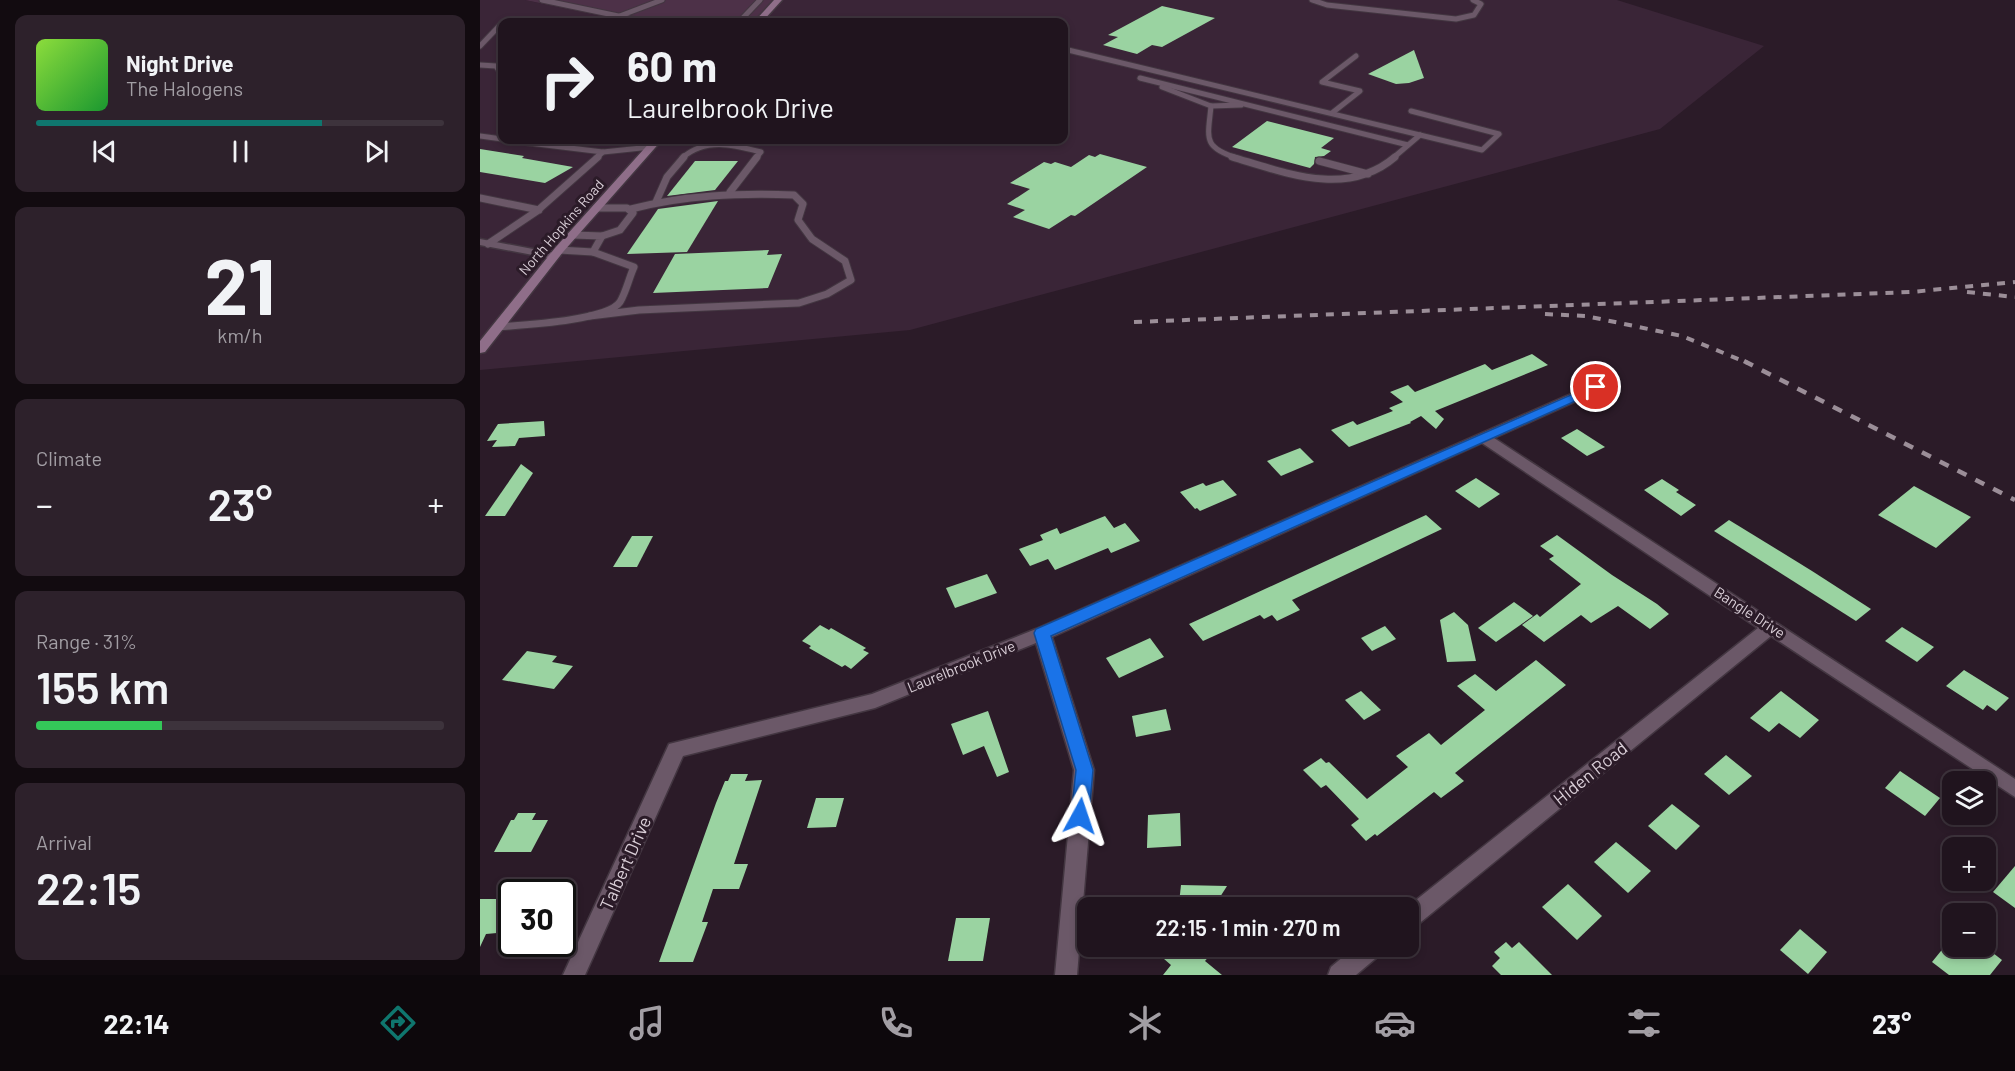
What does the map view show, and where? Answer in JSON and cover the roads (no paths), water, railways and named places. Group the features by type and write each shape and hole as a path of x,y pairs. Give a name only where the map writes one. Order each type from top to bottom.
{"main road":[{"path":"762,18 778,0"},
{"name":"North Hopkins Road","path":"480,349 557,253 653,144"}],"street":[{"path":"484,243 557,253"},
{"name":"Laurelbrook Drive","path":"676,750 875,701 1042,633 1596,387"},
{"name":"Bangle Drive","path":"1483,437 2015,789"},
{"name":"Hiden Road","path":"1419,910 1772,627"},
{"path":"1042,633 1084,770 1066,975"},
{"name":"Talbert Drive","path":"574,975 676,750"},
{"path":"1339,975 1361,957"}],"lane":[{"path":"542,0 627,18"},
{"path":"617,16 662,0"},
{"path":"743,18 760,0"},
{"path":"1312,0 1327,5 1456,19 1474,15 1481,4 1473,0"},
{"path":"480,46 498,29"},
{"path":"1068,50 1482,150 1499,134 1411,111"},
{"path":"1332,113 1360,91 1322,82 1356,57"},
{"path":"1127,64 1140,78 1211,106 1246,105"},
{"path":"480,65 496,66 498,69"},
{"path":"1140,78 1163,82 1407,146"},
{"path":"1211,106 1208,138 1214,149 1301,179 1331,181 1368,174 1382,168 1420,135"},
{"path":"480,136 498,138"},
{"path":"541,144 603,152 648,144"},
{"path":"656,202 661,185 685,155 703,145 737,146 761,152 730,192"},
{"path":"484,243 539,210 603,152"},
{"path":"1319,161 1368,174"},
{"path":"494,332 639,310 799,303 827,294 851,280 844,261 812,239 798,220 803,204 794,195 730,192 656,202 631,209 596,208"},
{"path":"480,198 539,210"},
{"path":"573,235 602,236 620,230 633,213 631,209"},
{"path":"593,252 602,236"},
{"path":"557,253 593,252 634,267 619,303 590,316"}],"railway":[{"path":"1134,322 1911,292 2015,282"},
{"path":"1967,292 2015,297"},
{"path":"1545,314 1586,316 1682,336 1748,363"},
{"path":"1748,363 2015,500"}]}
